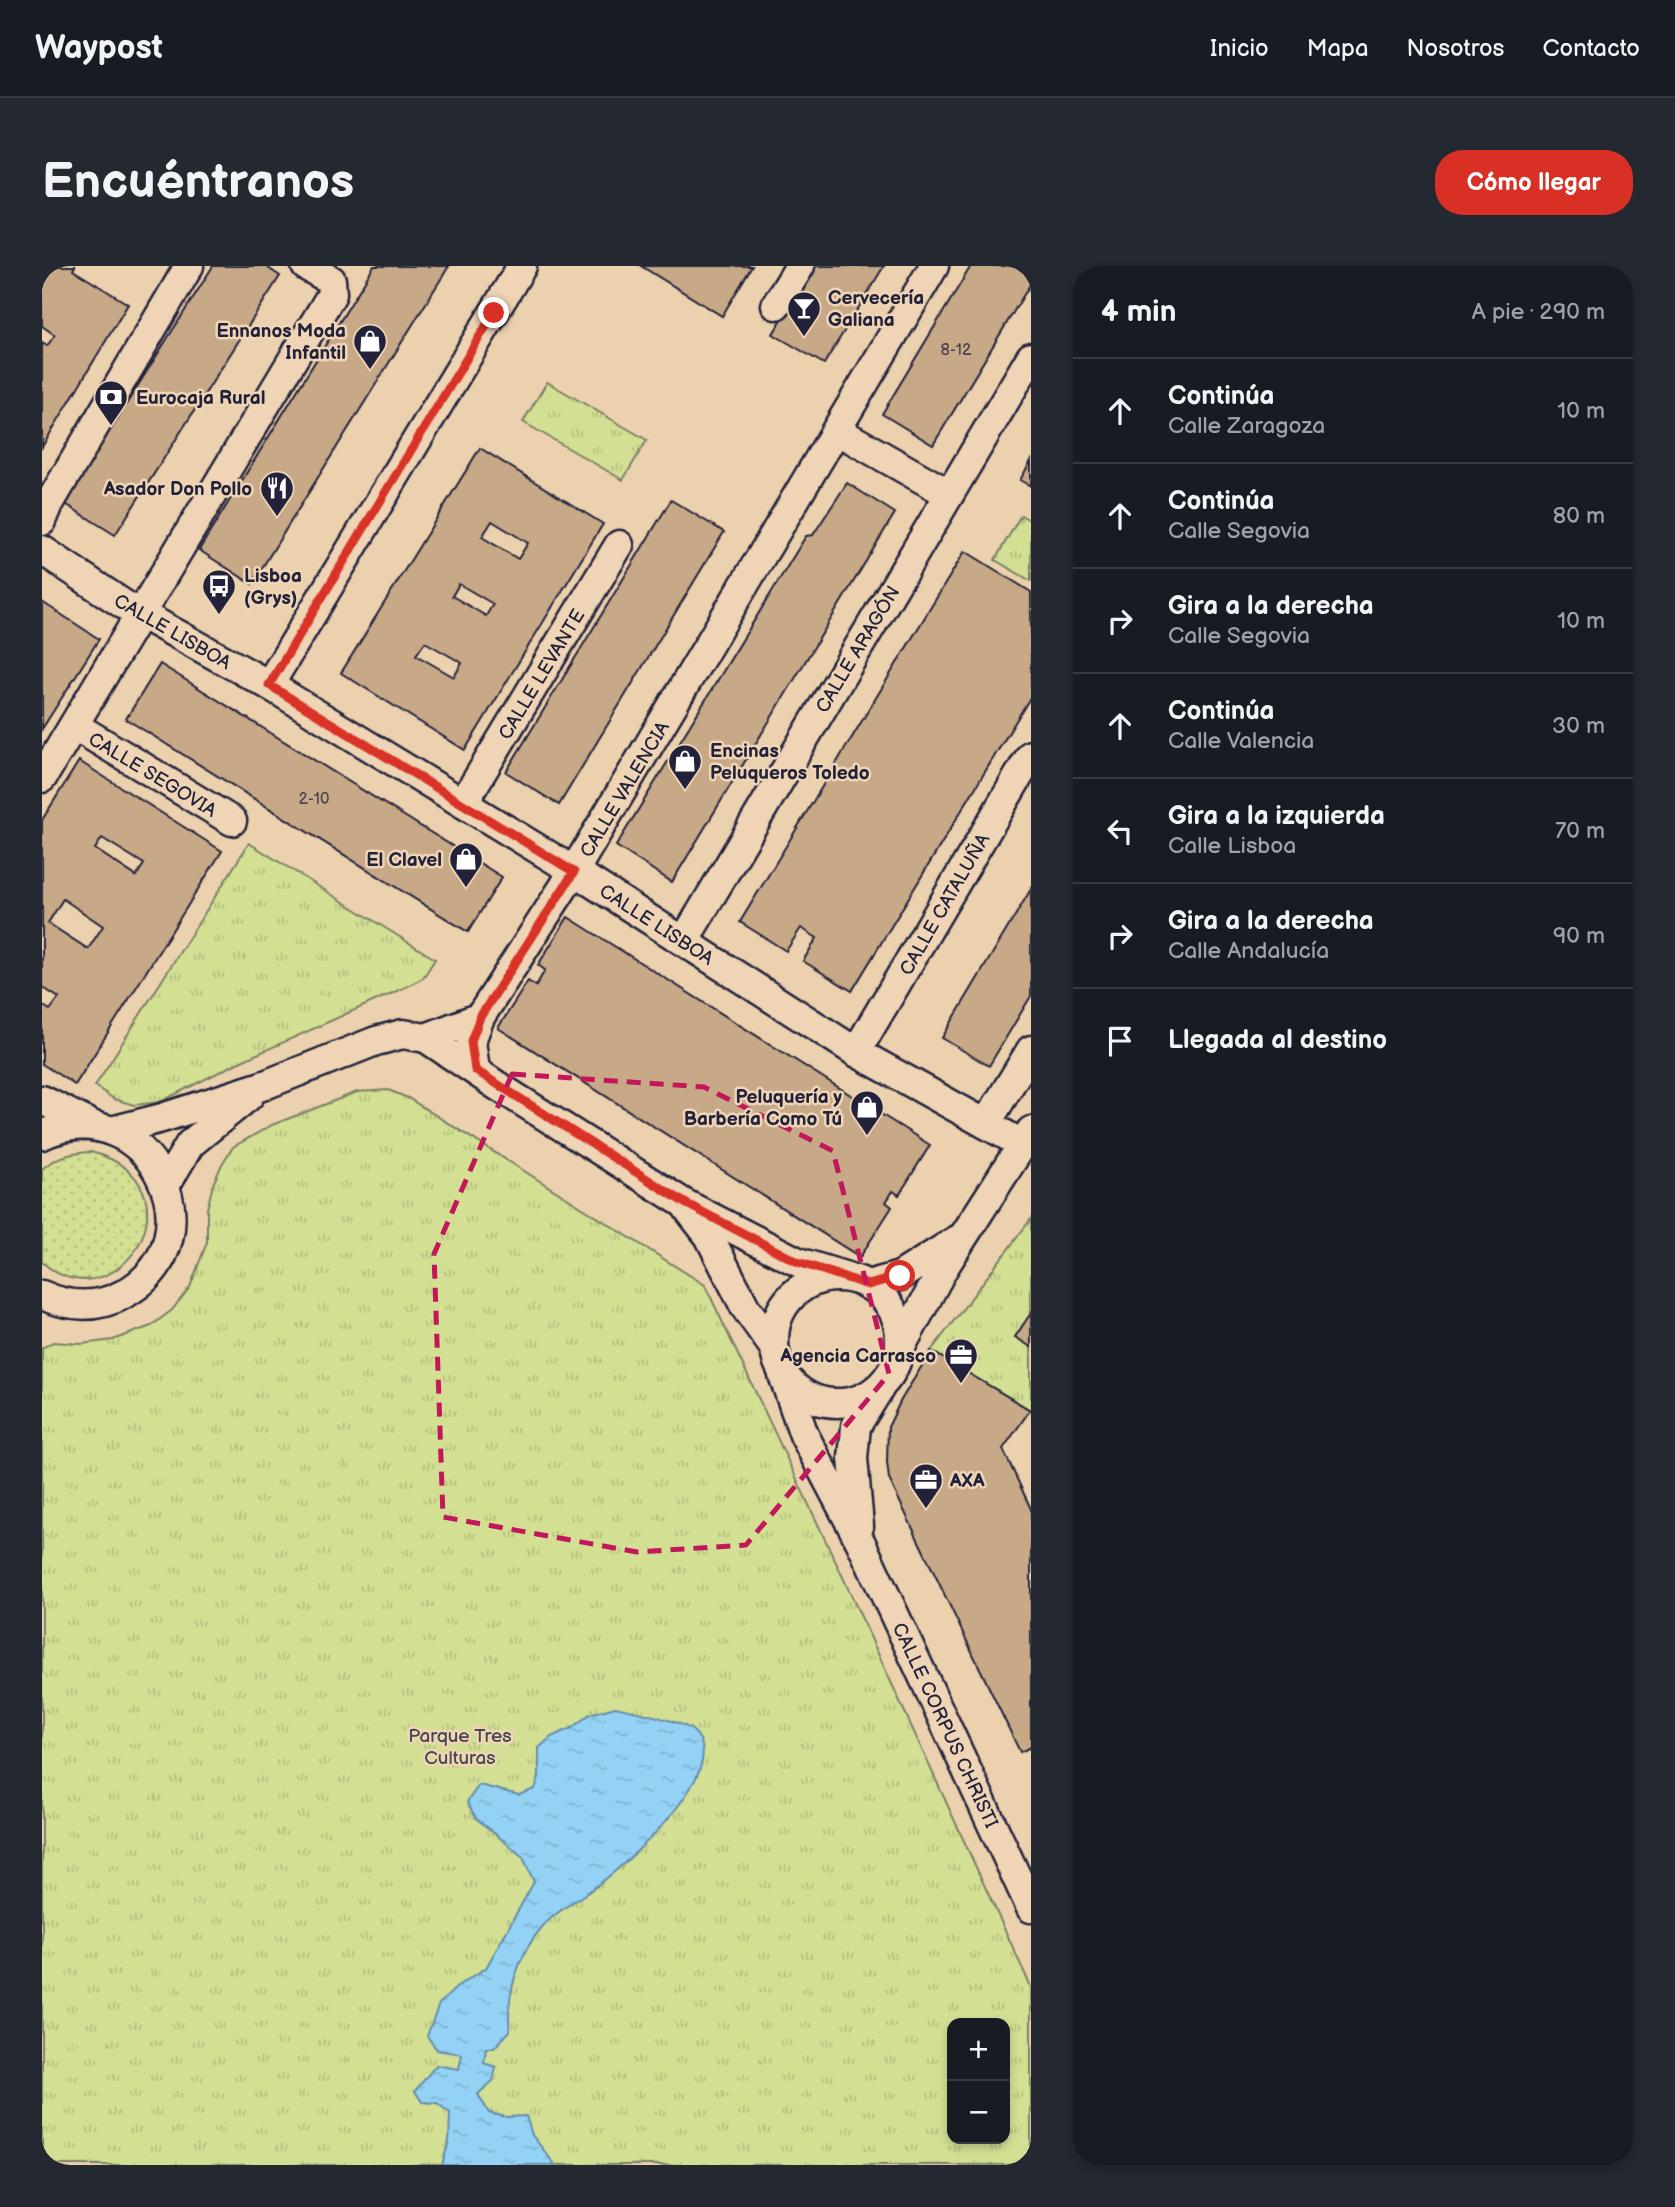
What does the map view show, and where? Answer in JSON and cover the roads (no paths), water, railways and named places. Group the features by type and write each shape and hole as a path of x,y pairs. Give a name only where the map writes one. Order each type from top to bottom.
{"street":[{"path":"42,521 189,266"},
{"path":"42,778 332,295 331,280 306,266"},
{"path":"269,685 522,266"},
{"path":"776,305 800,266"},
{"name":"CALLE VALENCIA","path":"480,1017 574,872 934,266"},
{"name":"CALLE ARAGÓN","path":"684,941 948,494 1026,376"},
{"path":"838,431 948,494"},
{"name":"CALLE LEVANTE","path":"463,803 619,545"},
{"name":"CALLE LISBOA","path":"42,550 142,615 269,685 463,803 856,1052 986,1124 1027,1138"},
{"name":"CALLE SEGOVIA","path":"75,726 232,821"},
{"name":"CALLE CATALUÑA","path":"856,1052 1031,755"},
{"path":"426,1038 480,1017"},
{"path":"475,1070 471,1041 480,1017"},
{"path":"42,1135 70,1126 104,1129 162,1118 262,1086 376,1041 403,1034 426,1038 685,1203 798,1262 857,1281 883,1297 894,1312 900,1331 900,1350"},
{"path":"986,1124 1031,1050"},
{"path":"166,1184 190,1144 262,1086"},
{"path":"42,1100 136,1145 152,1160 166,1184 171,1211 168,1239 156,1265 138,1286 114,1299 87,1305 48,1302"},
{"path":"685,1203 709,1236 745,1307 773,1346 783,1375 795,1389 810,1399 828,1404 846,1404 863,1399 878,1389 896,1364 900,1350 962,1237 1027,1138"},
{"path":"773,1346 774,1327 781,1309 793,1293 809,1283 828,1277 857,1281 900,1276 962,1237"},
{"name":"CALLE CORPUS CHRISTI","path":"783,1375 804,1435 861,1543 1031,1908"},
{"name":"CALLE CORPUS CHRISTI","path":"861,1543 853,1458 856,1426 878,1389"}],"water":[{"path":"615,1707 667,1719 692,1730 702,1746 701,1766 691,1788 655,1833 603,1881 549,1920 534,1937 521,1962 512,1989 510,2031 494,2048 486,2048 484,2063 496,2067 493,2081 478,2094 489,2113 507,2117 526,2116 532,2135 555,2165 442,2165 449,2141 450,2113 437,2103 422,2102 415,2091 436,2065 459,2069 462,2054 437,2050 427,2036 439,2004 459,1985 486,1968 534,1882 523,1857 476,1818 467,1802 479,1785 519,1795 535,1789 539,1777 539,1748 551,1737 572,1728 590,1714"}],"place":[{"name":"Cervecería Galiana","path":"804,338"},
{"name":"Ennanos Moda Infantil","path":"370,371"},
{"name":"Eurocaja Rural","path":"111,427"},
{"name":"Asador Don Pollo","path":"277,518"},
{"name":"Lisboa (Grys)","path":"219,616"},
{"name":"Encinas Peluqueros Toledo","path":"685,791"},
{"name":"El Clavel","path":"466,889"},
{"name":"Peluquería y Barbería Como Tú","path":"867,1137"},
{"name":"Agencia Carrasco","path":"961,1385"},
{"name":"AXA","path":"926,1510"}],"park label":[{"name":"Parque Tres Culturas","path":"460,1746"}]}
